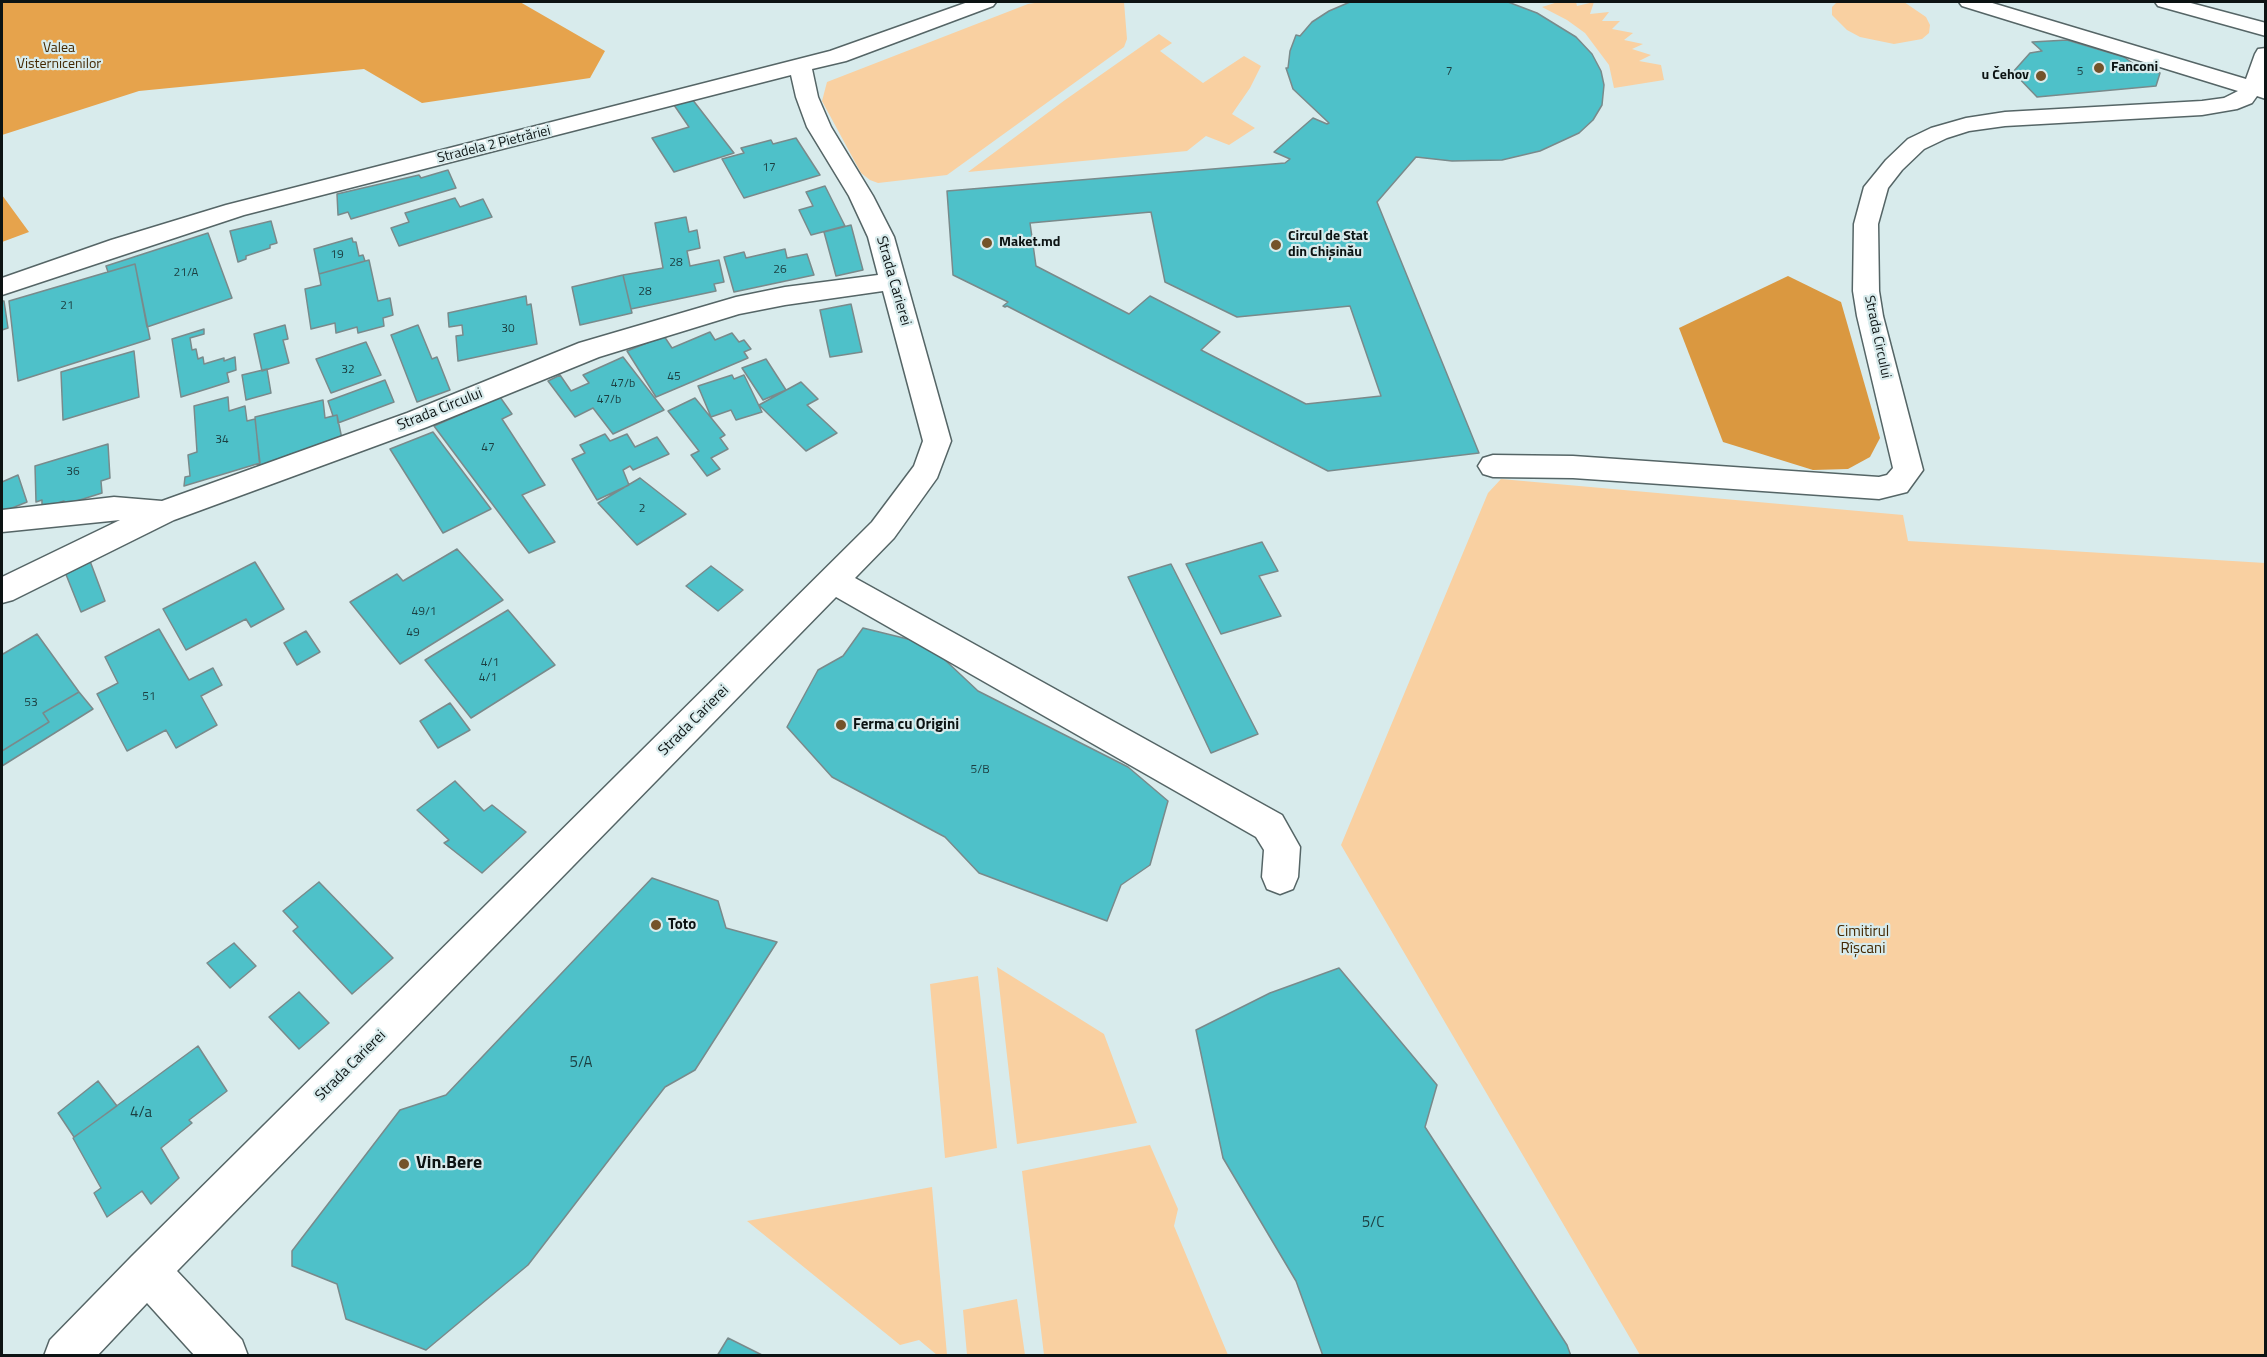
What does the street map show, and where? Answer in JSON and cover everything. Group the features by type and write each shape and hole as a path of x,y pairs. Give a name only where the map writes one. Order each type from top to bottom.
{"street":[{"name":"Stradela 2 Pietrăriei","path":"2,287 120,246 236,210 838,56 986,2"},
{"path":"1969,2 2259,90 2265,54"},
{"path":"2165,2 2265,30"},
{"name":"Strada Carierei","path":"66,1356 147,1271 834,581 883,530 927,470 937,441 881,237 819,128 807,97 800,67"},
{"name":"Strada Circului","path":"1493,466 1573,467 1879,488 1897,484 1908,470 1870,316 1866,280 1866,224 1876,187 1894,165 1916,144 1966,125 2006,119 2202,108 2229,104 2259,90"},
{"name":"Strada Circului","path":"2,591 164,512 417,420 589,350 736,306 785,296 894,280"},
{"path":"2,521 114,508 164,512"},
{"path":"834,581 1269,826 1282,847 1280,877"},
{"path":"147,1271 226,1356"}],"green space":[{"name":"Valea Visternicenilor","path":"2,2 520,2 605,51 590,78 422,103 364,69 139,91 2,135"},
{"path":"1124,2 1127,39 1124,47 947,175 878,183 861,173 822,101 827,82 1028,4"},
{"path":"1558,2 1576,2 1577,6 1594,2 1590,14 1609,12 1602,21 1620,21 1612,29 1633,33 1624,40 1643,44 1632,49 1651,55 1639,61 1661,65 1664,80 1614,88 1609,65 1585,33 1567,20 1542,7"},
{"path":"1837,2 1904,2 1926,17 1930,25 1929,33 1922,39 1894,44 1860,37 1847,30 1832,15 1832,7"},
{"path":"1159,34 1172,43 1160,51 1203,83 1244,56 1261,66 1250,88 1232,114 1255,128 1229,145 1206,136 1187,151 968,172 1065,100"},
{"path":"2,195 29,232 2,242"},
{"name":"Cimitirul Rîșcani","path":"1501,479 1903,515 1908,541 2265,563 2265,1355 1640,1355 1341,845 1488,493"},
{"path":"997,967 1104,1034 1137,1123 1017,1144"},
{"path":"978,976 997,1148 945,1158 930,984"},
{"path":"1150,1145 1178,1209 1174,1226 1228,1355 1044,1355 1022,1171"},
{"path":"932,1187 947,1355 937,1355 919,1340 900,1345 747,1221"},
{"path":"1017,1299 1025,1355 967,1355 963,1310"}],"shaded area":[{"path":"1788,276 1841,302 1880,438 1870,457 1848,469 1813,470 1723,442 1679,328"}],"building":[{"name":"Circul de Stat din Chișinău","path":"1350,2 1508,2 1537,13 1576,37 1592,54 1601,71 1604,85 1602,105 1593,120 1579,133 1540,151 1502,160 1452,161 1416,157 1377,202 1479,453 1328,471 1007,306 1003,306 1008,302 953,275 947,191 1285,163 1290,159 1274,152 1313,118 1329,123 1293,89 1286,68 1288,68 1290,51 1296,35 1300,36 1312,22 1329,11","holes":["1151,212 1165,282 1237,317 1350,306 1381,396 1306,404 1201,350 1220,332 1150,296 1129,314 1036,266 1030,223"]},
{"path":"2067,40 2124,57 2138,67 2160,73 2156,86 2037,97 2013,72 2030,53 2042,51 2032,42"},
{"path":"692,99 734,153 674,172 652,138 689,127 674,105"},
{"path":"796,138 820,175 744,198 722,159 744,153 741,148 771,140 773,144"},
{"path":"448,170 456,188 351,219 348,212 338,215 337,194 419,175 421,178"},
{"path":"825,186 845,226 811,235 799,210 813,206 806,192"},
{"path":"455,198 460,207 483,199 492,217 399,246 391,228 409,222 405,213"},
{"path":"686,217 689,232 697,230 700,248 687,251 690,266 719,260 724,282 714,284 716,291 631,309 623,275 663,268 655,223"},
{"path":"271,221 277,243 270,245 270,248 246,256 246,259 238,262 230,231"},
{"path":"851,225 863,270 836,276 824,232"},
{"path":"208,233 232,298 147,327 135,264 108,272 106,266"},
{"path":"352,238 353,242 356,242 359,256 363,255 365,261 319,274 314,249"},
{"path":"785,249 787,258 807,254 814,275 734,292 724,257 744,252 746,258"},
{"path":"369,260 378,301 390,298 393,315 383,318 384,326 358,333 357,327 336,333 335,323 311,329 305,289 321,285 319,274"},
{"path":"135,264 150,339 18,381 9,301"},
{"path":"623,275 632,313 580,325 572,287"},
{"path":"526,296 527,305 531,304 537,344 458,361 456,336 463,335 462,325 449,327 448,313"},
{"path":"2,301 4,301 8,328 2,330"},
{"path":"851,304 862,352 830,357 820,310"},
{"path":"285,325 288,339 283,340 289,363 262,371 254,334"},
{"path":"418,325 432,359 437,357 450,390 417,402 391,335"},
{"path":"204,329 204,334 190,338 192,350 196,349 198,359 203,357 204,364 235,357 236,370 227,373 229,382 181,397 172,339"},
{"path":"710,332 715,340 732,333 739,342 744,340 751,349 744,352 748,358 656,397 627,351 664,336 672,348"},
{"path":"366,342 381,375 331,393 316,359"},
{"path":"134,351 139,397 63,420 61,372"},
{"path":"623,357 664,410 613,434 593,408 575,417 548,381 560,375 571,391 589,383 583,375"},
{"path":"766,359 786,390 763,400 742,368"},
{"path":"267,369 271,393 246,400 242,375"},
{"path":"732,375 734,379 744,375 762,412 736,420 731,410 711,417 698,386"},
{"path":"385,380 394,402 338,423 337,415 333,416 328,401"},
{"path":"801,382 818,399 807,405 837,433 806,451 759,405"},
{"path":"228,397 229,411 245,406 247,421 255,419 260,463 184,486 185,477 190,476 188,455 197,452 194,406"},
{"path":"500,397 512,414 502,419 545,485 522,495 555,542 529,553 434,426"},
{"path":"695,398 725,435 720,438 728,449 711,458 720,469 707,476 691,455 699,451 668,411"},
{"path":"323,400 325,418 337,415 342,439 288,455 289,459 260,468 255,417"},
{"path":"433,432 491,509 443,533 390,449"},
{"path":"605,434 610,441 627,434 635,447 657,437 669,454 633,470 630,466 623,470 629,485 597,500 572,459 585,453 580,445"},
{"path":"108,444 110,478 101,481 102,493 64,505 64,501 42,508 42,500 36,502 35,466"},
{"path":"18,475 27,502 2,512 2,482"},
{"path":"640,478 686,514 637,545 598,503"},
{"path":"1262,542 1278,571 1259,576 1281,616 1221,634 1186,564"},
{"path":"457,549 503,600 400,664 350,602 397,574 403,581"},
{"path":"90,561 105,601 81,612 65,572"},
{"path":"255,562 284,609 251,627 246,619 186,650 163,609"},
{"path":"1171,564 1258,734 1211,753 1128,577"},
{"path":"711,566 743,590 718,611 686,586"},
{"path":"508,610 555,665 471,718 425,660"},
{"path":"863,628 928,644 978,691 1128,767 1168,801 1150,865 1121,885 1107,921 979,873 945,837 832,777 787,727 818,670 843,656"},
{"path":"159,629 189,680 213,668 222,685 201,696 217,725 176,748 166,730 127,751 97,694 118,683 105,657"},
{"path":"306,631 320,652 297,665 284,643"},
{"path":"37,634 79,692 43,713 49,722 2,751 2,652 3,654"},
{"path":"79,692 93,709 2,766 2,751 49,722 43,713"},
{"path":"450,703 470,730 438,748 420,721"},
{"path":"455,781 484,811 492,805 526,832 482,873 444,843 449,840 417,810"},
{"path":"652,878 718,901 726,928 777,942 695,1070 665,1087 528,1265 426,1350 346,1319 337,1284 292,1266 292,1251 400,1110 446,1095"},
{"path":"319,882 393,958 352,994 293,931 298,927 283,911"},
{"path":"234,943 256,966 230,988 207,963"},
{"path":"1339,968 1437,1085 1425,1127 1567,1345 1571,1356 1323,1356 1296,1281 1223,1158 1196,1030 1270,993"},
{"path":"299,992 329,1023 299,1049 269,1017"},
{"path":"198,1046 227,1091 189,1120 192,1123 161,1148 179,1178 151,1204 142,1191 107,1217 94,1193 101,1188 73,1138"},
{"path":"98,1081 117,1106 74,1137 58,1113"},
{"path":"728,1338 764,1356 717,1356"}],"place":[{"name":"Fanconi","path":"2099,68"},
{"name":"u Čehov","path":"2041,76"},
{"name":"Maket.md","path":"987,243"},
{"name":"Circul de Stat din Chișinău","path":"1276,245"},
{"name":"Ferma cu Origini","path":"841,725"},
{"name":"Toto","path":"656,925"},
{"name":"Vin.Bere","path":"404,1164"}]}
